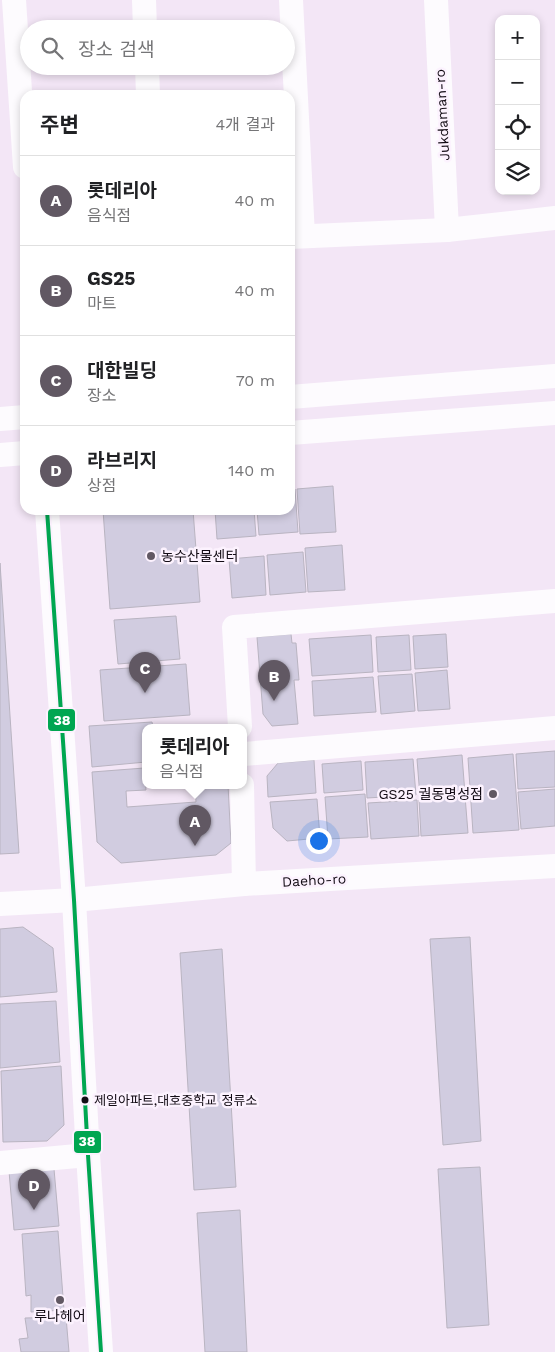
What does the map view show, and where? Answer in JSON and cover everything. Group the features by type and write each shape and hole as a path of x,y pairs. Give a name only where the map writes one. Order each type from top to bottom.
{"street":[{"path":"14,0 20,91"},
{"path":"144,0 145,20"},
{"path":"291,0 292,20"},
{"name":"Jukdaman-ro","path":"436,0 447,230"},
{"path":"147,75 148,90"},
{"path":"293,75 293,90"},
{"path":"295,157 297,236 447,230 555,218"},
{"path":"295,397 555,376"},
{"path":"295,433 555,413"},
{"path":"0,419 20,417"},
{"path":"0,454 20,453"},
{"path":"47,515 74,900 101,1352"},
{"path":"240,724 234,627 555,601"},
{"path":"247,754 555,728"},
{"path":"242,789 244,884"},
{"name":"Daeho-ro","path":"0,904 74,900 244,884 555,866"},
{"path":"0,1162 88,1155"}],"building":[{"path":"333,486 336,532 300,534 297,489"},
{"path":"295,489 298,532 259,535 257,515 295,515"},
{"name":"농수산물센터","path":"103,515 193,515 200,602 110,609"},
{"path":"215,515 254,515 256,536 217,539"},
{"path":"342,545 345,590 308,592 305,548"},
{"path":"303,552 306,592 270,595 267,555"},
{"path":"264,556 266,595 232,598 229,559"},
{"path":"0,563 19,853 0,854"},
{"path":"176,616 180,659 118,664 114,620"},
{"path":"291,634 292,643 296,643 299,680 294,680 298,724 272,726 263,714 257,637"},
{"path":"446,634 448,667 415,669 413,636"},
{"path":"371,635 373,672 312,676 309,639"},
{"path":"409,635 411,670 378,672 376,637"},
{"path":"186,664 190,715 104,721 100,670"},
{"path":"447,670 450,709 418,711 415,673"},
{"path":"412,674 415,711 381,714 378,676"},
{"path":"373,677 376,712 314,716 312,681"},
{"path":"152,722 152,724 142,724 142,762 92,767 89,726"},
{"path":"555,751 555,787 518,789 516,754"},
{"name":"GS25 궐동명성점","path":"513,754 519,830 473,833 468,758"},
{"path":"462,755 465,794 420,797 417,759"},
{"path":"413,759 416,795 367,798 365,762"},
{"path":"314,760 316,793 268,797 267,776 278,763"},
{"path":"361,761 363,790 324,793 322,764"},
{"path":"142,768 142,789 146,790 126,791 127,807 196,802 195,789 228,789 231,843 216,855 121,863 97,842 92,772"},
{"path":"555,789 555,826 521,829 518,792"},
{"path":"365,794 368,837 328,839 325,797"},
{"path":"465,796 468,833 421,836 419,800"},
{"path":"317,799 320,838 287,841 273,828 270,802"},
{"path":"417,800 419,836 371,839 368,803"},
{"path":"23,927 53,948 57,992 0,997 0,929"},
{"path":"470,937 481,1141 443,1145 430,939"},
{"path":"222,949 236,1187 194,1190 180,953"},
{"path":"56,1001 60,1062 0,1068 0,1004"},
{"path":"61,1066 64,1125 47,1141 3,1142 1,1071"},
{"path":"480,1167 489,1325 447,1328 438,1169"},
{"path":"54,1169 59,1226 14,1230 9,1171"},
{"path":"240,1210 247,1352 205,1352 197,1213"},
{"path":"58,1231 64,1310 31,1312 31,1295 26,1296 22,1234"},
{"path":"66,1317 69,1352 21,1352 19,1339 28,1338 25,1318"}],"transit line":[{"name":"38","path":"47,515 74,900 101,1352"}],"place":[{"name":"농수산물센터","path":"151,556"},
{"name":"대한빌딩","path":"145,693"},
{"name":"GS25","path":"274,701"},
{"name":"GS25 궐동명성점","path":"493,794"},
{"name":"롯데리아","path":"195,846"},
{"name":"제일아파트,대호중학교 정류소","path":"85,1100"},
{"name":"라브리지","path":"34,1210"},
{"name":"루나헤어","path":"60,1300"}]}
